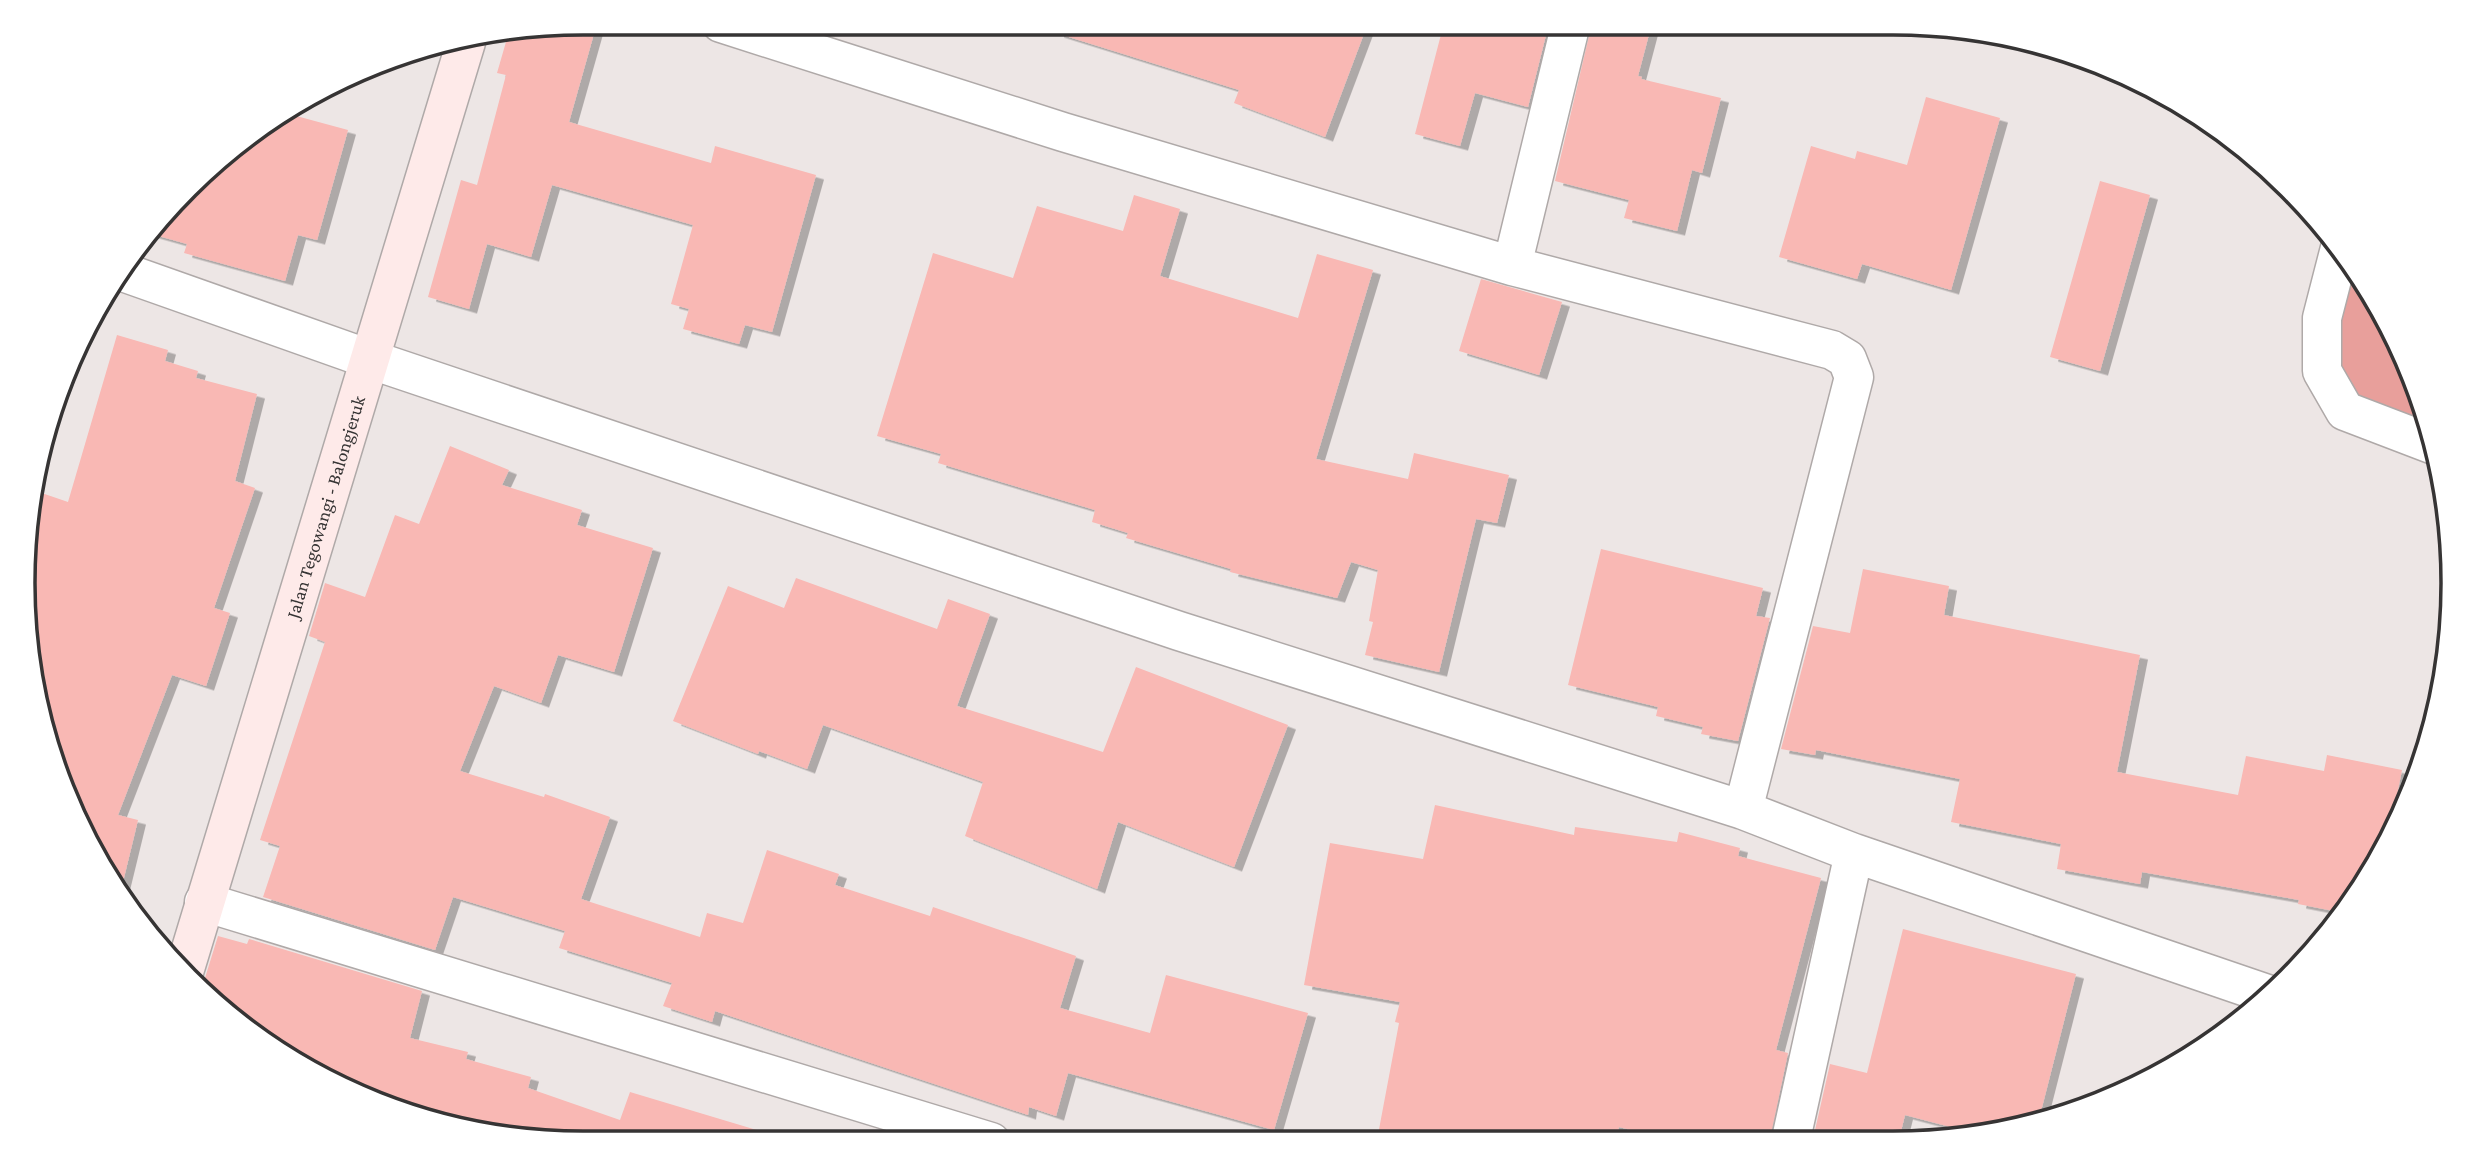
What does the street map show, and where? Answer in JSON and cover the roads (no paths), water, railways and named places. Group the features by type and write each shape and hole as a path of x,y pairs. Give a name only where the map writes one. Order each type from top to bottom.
{"street":[{"path":"759,35 1063,132 1512,266 1832,350 1847,359 1854,377 1743,810"},
{"path":"1512,266 1568,35"},
{"name":"Jalan Tegowangi - Balongjeruk","path":"187,961 464,49"},
{"path":"2337,261 2322,318 2322,371 2345,411 2422,440"},
{"path":"130,275 369,359 1179,631 1743,810 1854,853 2258,991"},
{"path":"1793,1131 1854,853"},
{"path":"204,902 955,1131"}]}
